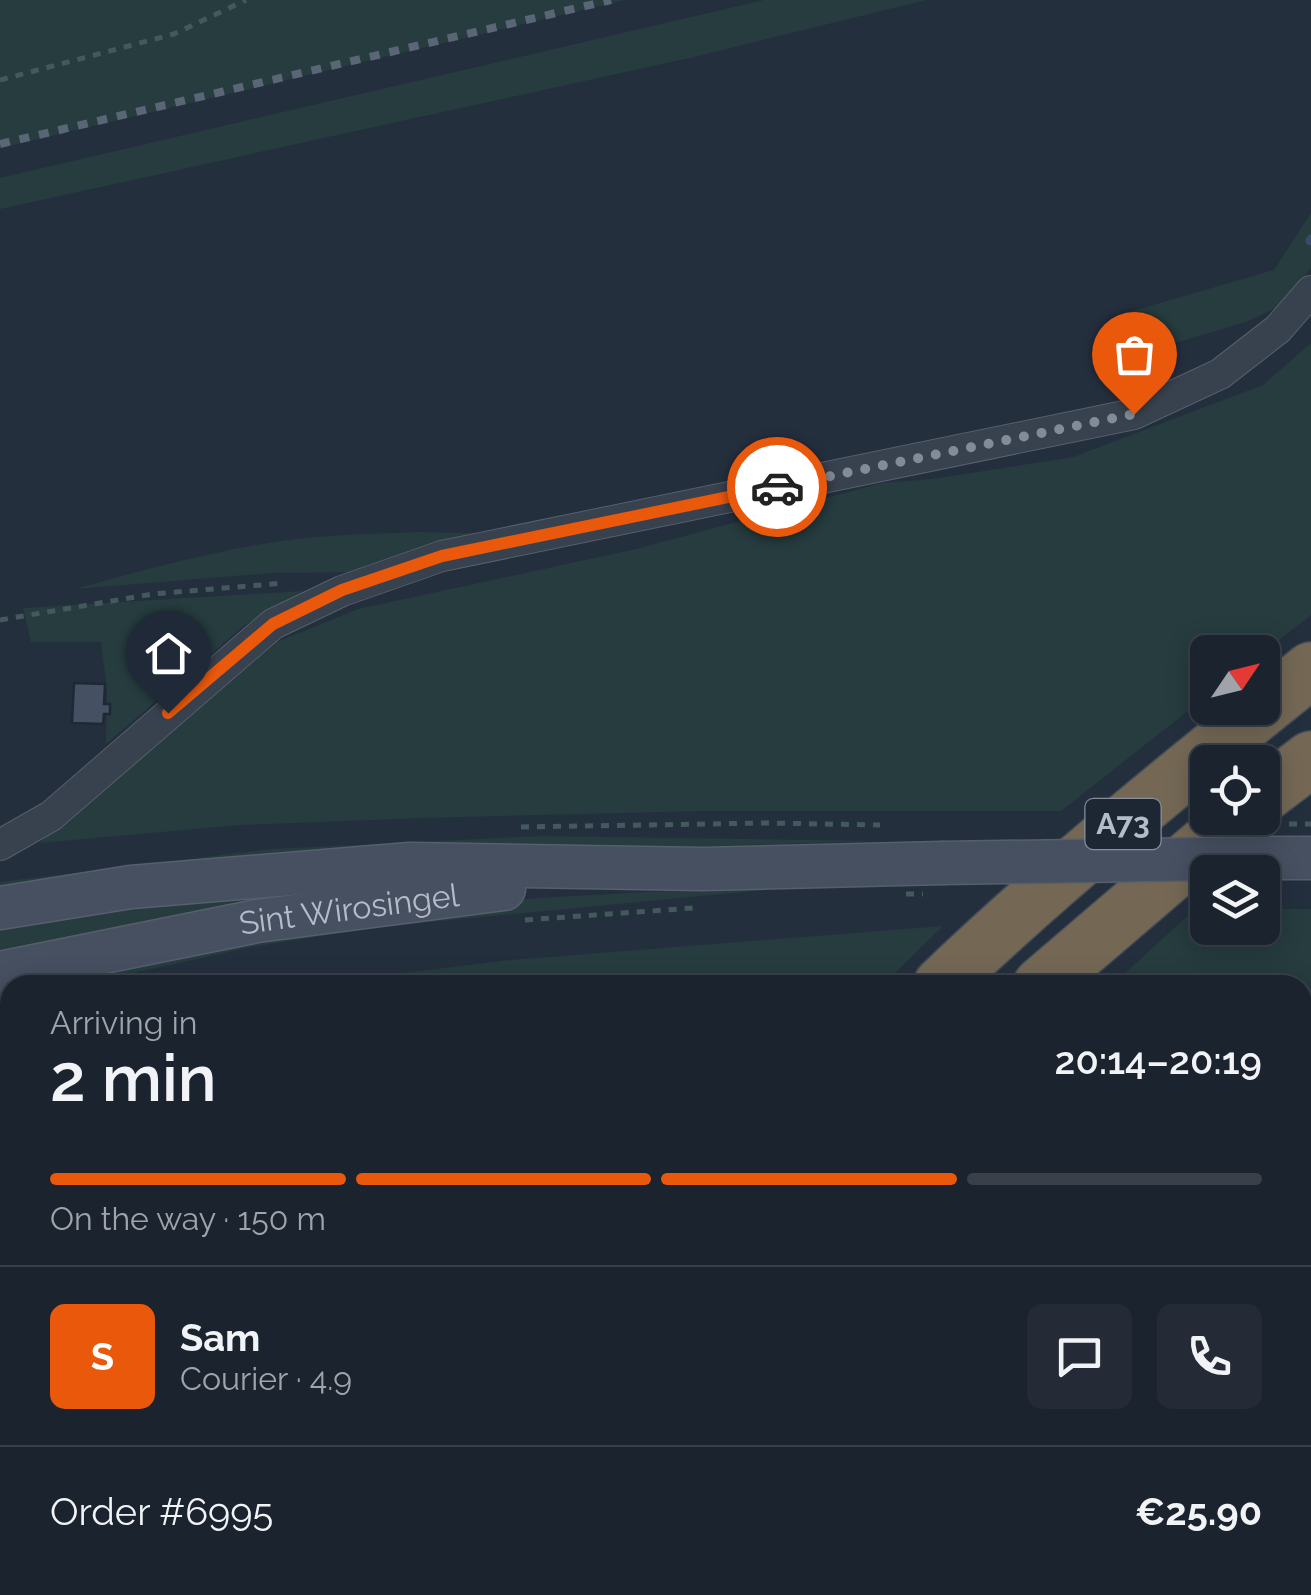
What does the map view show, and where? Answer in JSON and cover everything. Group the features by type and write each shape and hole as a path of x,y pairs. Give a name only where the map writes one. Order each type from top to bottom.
{"highway":[{"name":"A73","path":"951,975 1195,763 1311,670"},
{"path":"1280,782 1311,759"},
{"name":"A73","path":"1054,975 1216,835"}],"main road":[{"name":"Sint Wirosingel","path":"0,908 149,885 410,864 703,868 1292,858"},
{"name":"Sint Wirosingel","path":"0,973 257,921 428,896 703,868"}],"street":[{"path":"0,845 52,816 273,624 342,590 442,556 1134,414 1220,374 1278,329 1311,291"}],"path":[{"path":"0,80 174,34 246,0"},
{"path":"0,620 189,591 317,580 342,590"}],"green space":[{"path":"0,0 625,0 0,148"},
{"path":"764,0 926,0 694,57 0,209 0,178"},
{"path":"1311,213 1311,268 1278,307 1246,322 1165,346 1147,364 1134,392 1120,369 1110,323 1129,312 1274,270"},
{"path":"1311,343 1311,615 1280,640 1280,635 1190,635 1190,709 1061,811 703,811 422,818 240,825 39,843 277,642 358,609 636,549 882,483 1073,457 1263,385"},
{"path":"419,532 510,534 362,572 272,573 75,589 256,545 317,537"},
{"path":"303,591 246,624 106,744 107,690 101,642 31,642 23,608"},
{"path":"541,836 878,841 275,860 0,897 0,882 271,849"},
{"path":"360,881 0,961 0,921"},
{"path":"838,883 378,927 251,947 125,975 56,975 374,915 547,898"},
{"path":"1280,909 1311,909 1311,975 1123,975 1190,914 1190,945 1280,945"},
{"path":"943,926 893,975 387,975 511,960"}],"building":[{"path":"74,683 105,684 104,704 110,704 110,714 104,714 103,724 72,723"}],"railway":[{"path":"0,144 611,0"}],"way so far":[{"path":"777,487 1134,414"}],"route":[{"path":"168,713 273,624 342,590 442,556 777,487"}]}
